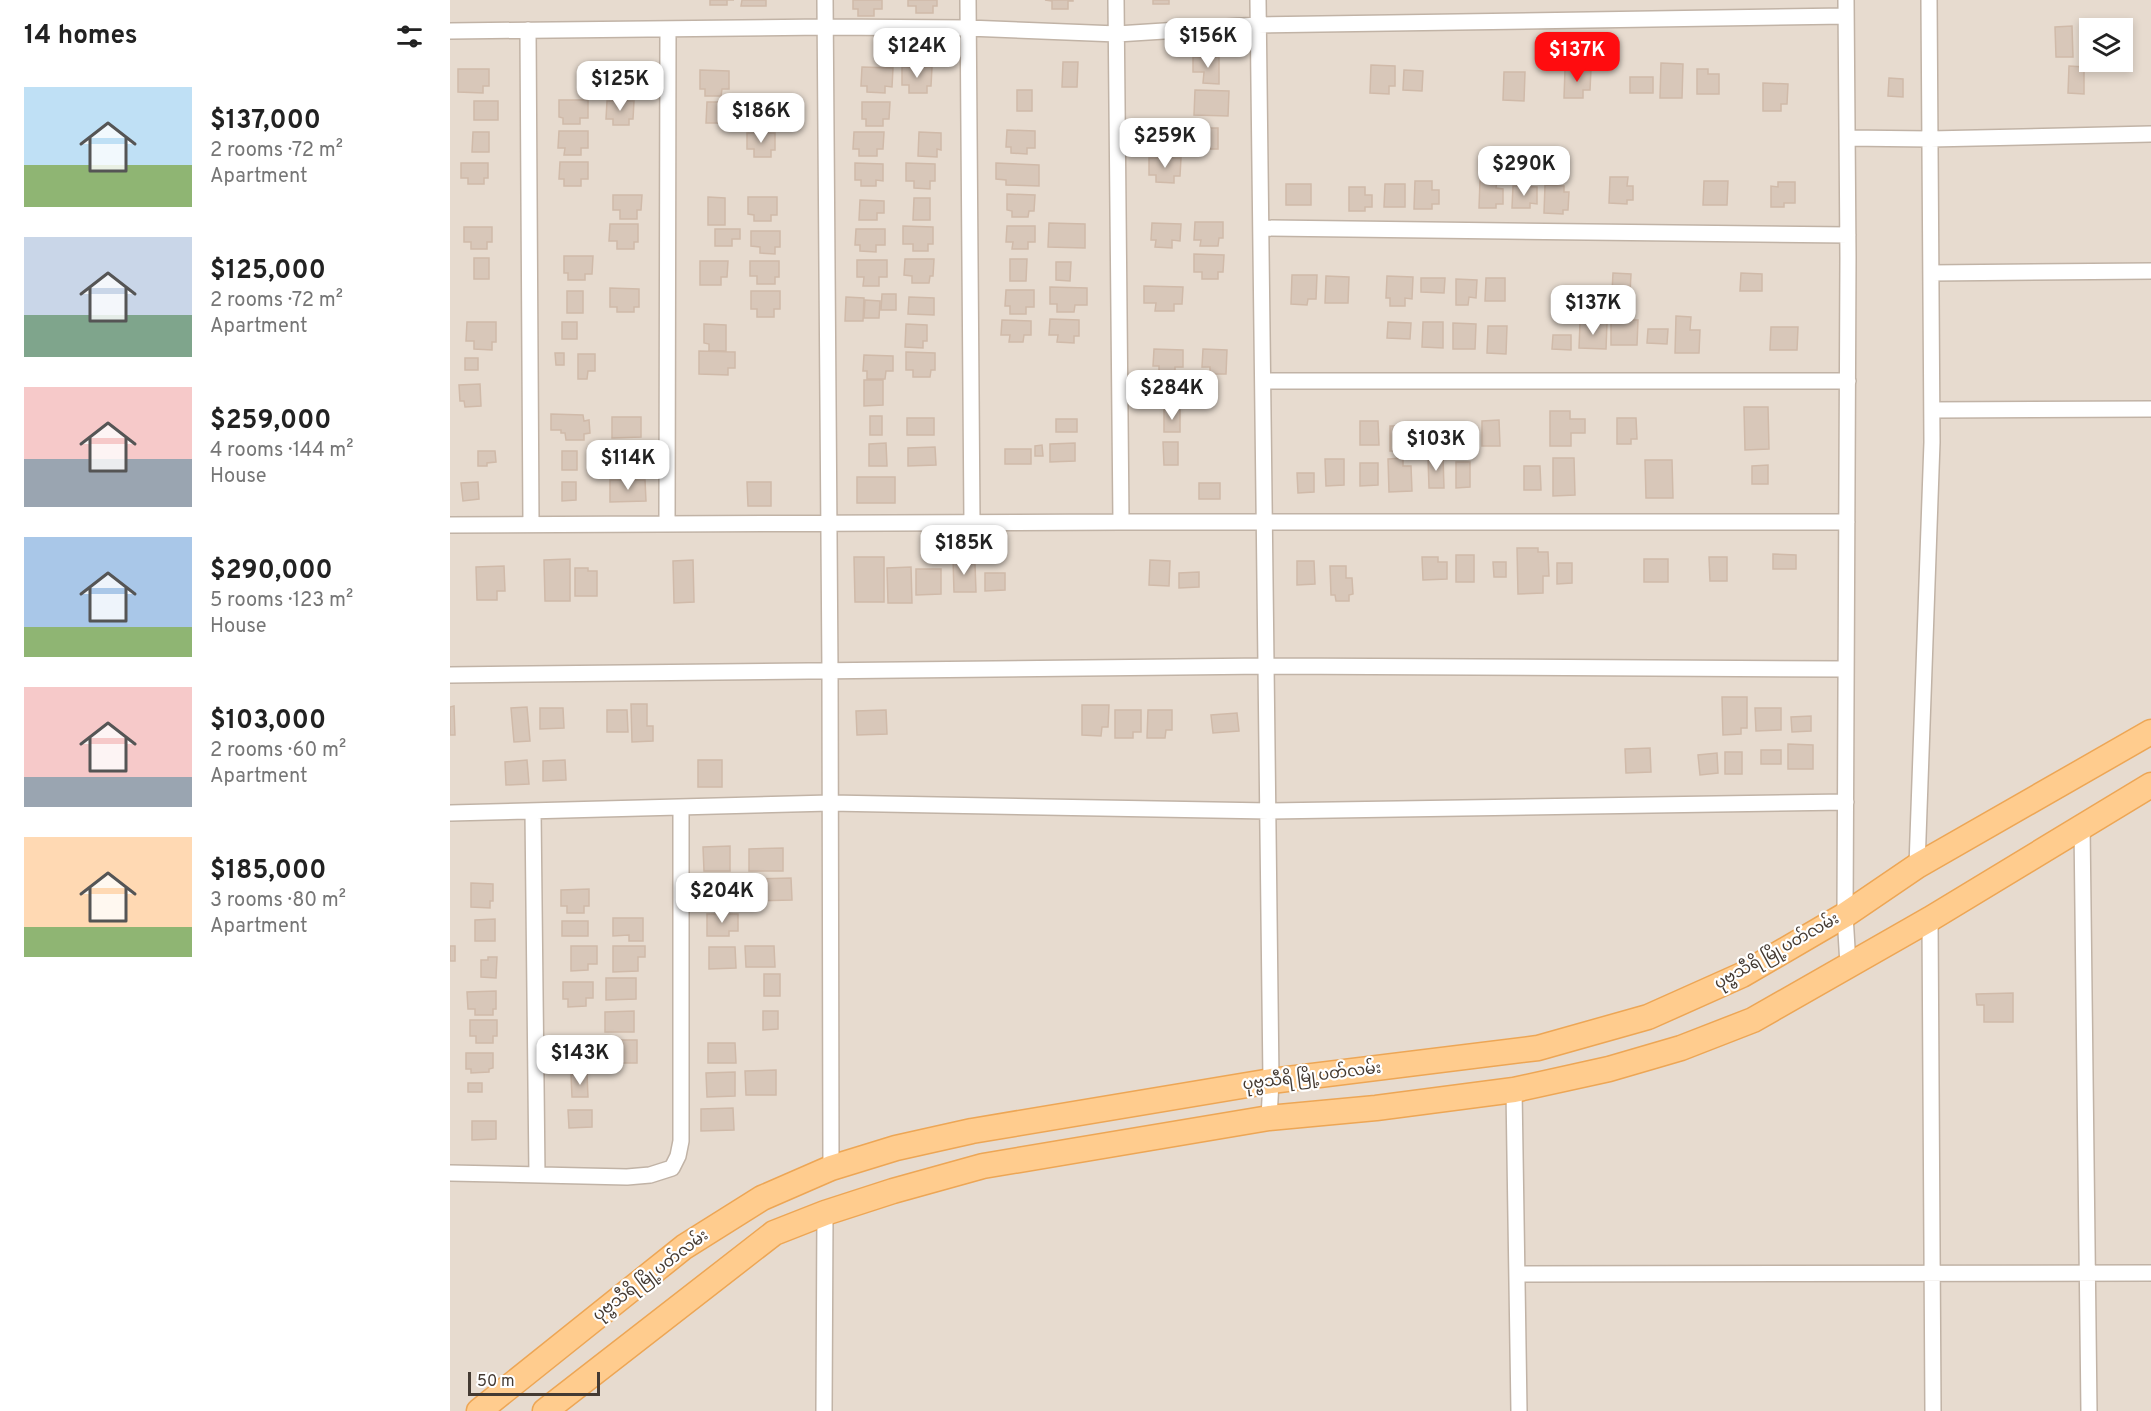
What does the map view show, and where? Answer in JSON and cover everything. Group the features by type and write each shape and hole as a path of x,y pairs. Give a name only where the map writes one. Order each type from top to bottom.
{"main road":[{"name":"ပုဗ္ဗသီရိ မြို့ပတ်လမ်း","path":"479,1411 684,1247 762,1198 831,1168 896,1148 972,1131 1271,1081 1538,1048 1648,1017 1742,975 1845,915 1917,867 2151,732"},
{"path":"545,1411 774,1233 825,1213 982,1166 1269,1118 1376,1108 1514,1090 1609,1069 1681,1048 1753,1020 1930,919 2151,785"}],"street":[{"path":"825,0 831,1168"},
{"path":"968,0 972,523"},
{"path":"1116,0 1121,522"},
{"path":"1258,0 1269,811 1271,1081 1269,1118"},
{"path":"1846,0 1848,381 1845,915 1848,965"},
{"path":"1917,867 1932,410 1929,0"},
{"path":"450,31 826,27 969,28 1117,34 1258,25 1846,16"},
{"path":"528,30 531,524"},
{"path":"667,524 668,30"},
{"path":"1847,138 1930,139 2151,134"},
{"path":"1261,228 1848,235"},
{"path":"1931,273 2151,272"},
{"path":"1263,381 1848,381"},
{"path":"1932,410 2151,409"},
{"path":"450,525 1847,522"},
{"path":"450,675 1267,666 1846,669"},
{"path":"450,813 830,804 1269,811 1846,802"},
{"path":"450,1173 627,1177 650,1175 672,1168 678,1156 681,1141 681,807"},
{"path":"533,811 537,1175"},
{"path":"2082,825 2089,1411"},
{"path":"1930,919 1933,1411"},
{"path":"1514,1090 1519,1411"},
{"path":"824,1411 825,1213"},
{"path":"1518,1274 2151,1273"}],"shaded area":[{"path":"450,0 2151,0 2151,1411 450,1411"}],"building":[{"path":"710,0 727,0 727,5 710,5"},
{"path":"742,0 766,0 766,6 741,6"},
{"path":"853,0 882,0 882,9 874,9 874,16 858,16 858,9 853,9"},
{"path":"908,0 937,0 937,6 933,6 933,13 916,13 916,6 908,6"},
{"path":"1045,0 1073,1 1068,1 1068,9 1052,9 1052,1"},
{"path":"1153,0 1169,0 1169,4 1153,4"},
{"path":"2072,26 2073,57 2056,57 2055,27"},
{"path":"1193,57 1219,57 1219,84 1203,83 1204,72 1193,72"},
{"path":"1063,62 1078,62 1077,87 1062,87"},
{"path":"1661,63 1683,64 1682,98 1660,98"},
{"path":"1371,65 1395,66 1395,86 1389,86 1389,94 1370,93"},
{"path":"2069,66 2079,67 2079,72 2084,72 2084,94 2068,93"},
{"path":"862,67 893,68 892,87 885,86 885,93 867,92 867,86 861,86"},
{"path":"902,67 932,67 931,86 927,86 927,93 909,93 909,85 902,85"},
{"path":"458,69 489,69 489,86 483,86 483,93 458,92"},
{"path":"1565,69 1591,69 1590,90 1583,90 1583,98 1564,98"},
{"path":"1697,69 1708,69 1708,74 1719,74 1719,94 1697,94"},
{"path":"700,70 729,71 729,89 722,89 721,96 705,96 705,89 700,89"},
{"path":"1404,70 1423,71 1422,91 1403,90"},
{"path":"1504,72 1525,72 1524,101 1503,100"},
{"path":"1630,77 1653,77 1653,93 1630,93"},
{"path":"1889,78 1903,79 1903,97 1888,96"},
{"path":"1763,83 1788,84 1787,104 1781,104 1781,111 1763,111"},
{"path":"1017,90 1032,90 1032,111 1017,111"},
{"path":"1195,90 1229,91 1228,116 1194,115"},
{"path":"559,100 588,100 588,118 580,118 580,124 563,124 563,118 559,117"},
{"path":"474,101 498,101 498,120 474,120"},
{"path":"607,101 634,101 633,119 629,119 629,125 613,125 613,119 606,119"},
{"path":"707,102 734,102 733,123 706,123"},
{"path":"862,102 890,102 889,119 883,119 883,126 866,126 866,119 862,119"},
{"path":"1150,126 1180,126 1179,144 1173,144 1173,151 1155,150 1155,144 1149,144"},
{"path":"1202,128 1218,128 1218,149 1202,149"},
{"path":"1007,130 1035,131 1035,148 1027,148 1027,154 1011,153 1011,147 1006,147"},
{"path":"559,131 588,131 588,148 581,148 581,155 564,155 565,148 558,148"},
{"path":"473,132 489,132 489,152 472,152"},
{"path":"854,132 884,132 883,149 877,149 877,156 859,156 859,149 853,149"},
{"path":"919,132 941,133 941,150 937,149 937,157 918,156"},
{"path":"747,133 775,133 775,150 771,150 771,157 754,157 754,149 747,149"},
{"path":"1149,158 1181,158 1180,176 1174,176 1174,183 1156,182 1156,175 1149,175"},
{"path":"560,162 588,162 588,179 581,179 581,186 564,186 564,179 559,179"},
{"path":"461,163 488,163 488,178 484,178 484,184 468,184 468,178 461,178"},
{"path":"855,163 883,164 883,181 876,180 876,186 861,186 861,180 855,180"},
{"path":"906,163 935,164 935,181 930,181 930,189 914,188 914,181 906,181"},
{"path":"996,163 1039,165 1039,186 1006,185 1006,180 996,179"},
{"path":"1610,177 1628,177 1627,186 1633,186 1633,200 1627,200 1627,204 1609,203"},
{"path":"1415,181 1432,181 1432,190 1439,190 1439,204 1432,204 1432,209 1414,209"},
{"path":"1480,181 1497,181 1496,188 1503,189 1503,204 1496,204 1496,208 1479,208"},
{"path":"1704,181 1728,181 1727,205 1703,205"},
{"path":"1778,182 1795,182 1795,203 1784,203 1784,207 1771,207 1771,186 1778,187"},
{"path":"1286,184 1311,184 1311,205 1286,205"},
{"path":"1385,184 1405,184 1405,207 1384,207"},
{"path":"1545,185 1564,186 1564,192 1569,192 1568,210 1563,210 1563,214 1544,213"},
{"path":"1513,186 1537,187 1537,204 1530,203 1530,208 1512,208"},
{"path":"1349,187 1365,187 1365,195 1372,195 1372,207 1365,207 1365,211 1349,211"},
{"path":"1007,194 1035,195 1034,211 1029,211 1028,217 1012,217 1012,211 1007,210"},
{"path":"613,195 642,195 641,210 637,210 637,219 620,219 620,210 613,210"},
{"path":"708,197 725,198 725,225 708,225"},
{"path":"748,197 777,197 777,215 771,215 771,221 754,221 754,215 748,214"},
{"path":"914,198 930,198 930,220 913,220"},
{"path":"860,200 884,201 884,213 877,213 877,220 859,220"},
{"path":"1195,222 1223,222 1223,238 1219,238 1218,246 1200,246 1201,240 1194,240"},
{"path":"1049,223 1085,224 1085,248 1048,247"},
{"path":"1152,223 1181,224 1180,241 1172,240 1172,248 1155,247 1156,240 1151,240"},
{"path":"610,224 638,224 638,242 634,242 634,249 617,249 617,241 609,241"},
{"path":"903,226 933,227 933,244 928,244 928,251 913,251 913,244 903,244"},
{"path":"1007,226 1035,226 1035,242 1028,242 1028,249 1012,249 1013,242 1006,242"},
{"path":"464,227 492,227 492,242 487,242 487,249 471,249 471,242 464,242"},
{"path":"715,229 740,229 740,239 732,239 732,246 715,246"},
{"path":"856,229 885,229 885,245 876,245 876,252 860,251 860,245 855,245"},
{"path":"751,231 780,231 780,247 775,247 775,254 760,253 760,247 751,246"},
{"path":"1194,254 1224,255 1223,272 1218,272 1218,279 1202,279 1202,272 1194,272"},
{"path":"564,256 593,256 592,274 585,274 585,280 568,280 568,273 564,273"},
{"path":"474,258 489,258 489,279 474,279"},
{"path":"905,259 934,259 933,276 930,276 929,283 912,283 912,276 904,275"},
{"path":"1010,259 1027,259 1026,281 1010,281"},
{"path":"857,260 887,260 887,277 879,277 879,286 863,286 864,277 857,277"},
{"path":"700,261 728,261 727,277 721,277 721,285 700,285"},
{"path":"750,261 779,261 779,277 775,277 775,284 757,284 757,276 750,276"},
{"path":"1056,262 1071,262 1070,281 1056,280"},
{"path":"1613,273 1631,274 1630,293 1612,292"},
{"path":"1741,273 1762,274 1762,291 1740,291"},
{"path":"1292,275 1317,275 1316,299 1308,299 1307,305 1291,304"},
{"path":"1326,276 1349,277 1348,303 1325,303"},
{"path":"1387,276 1413,277 1412,299 1405,298 1405,306 1390,306 1390,298 1386,298"},
{"path":"1421,278 1445,278 1444,293 1421,292"},
{"path":"1486,278 1505,278 1505,301 1485,301"},
{"path":"1456,279 1477,280 1476,298 1469,297 1468,305 1456,305"},
{"path":"1144,286 1183,287 1182,304 1174,304 1174,311 1155,311 1156,303 1144,303"},
{"path":"1050,287 1087,288 1087,305 1075,305 1074,312 1057,312 1057,304 1050,304"},
{"path":"610,288 639,289 639,307 634,307 634,312 617,312 617,307 610,307"},
{"path":"1006,290 1034,290 1034,307 1026,307 1026,314 1010,314 1010,306 1005,306"},
{"path":"567,291 583,291 583,313 567,313"},
{"path":"751,291 780,291 780,309 774,309 774,317 757,317 757,309 751,309"},
{"path":"882,294 896,294 896,310 881,310"},
{"path":"846,297 864,298 863,321 845,321"},
{"path":"909,297 934,298 934,315 908,314"},
{"path":"865,300 880,301 879,318 864,318"},
{"path":"1676,316 1691,317 1690,330 1700,330 1699,353 1675,353"},
{"path":"1050,319 1079,320 1079,336 1074,336 1074,343 1057,342 1058,335 1049,335"},
{"path":"1002,320 1031,321 1031,335 1024,335 1023,342 1009,342 1010,335 1001,335"},
{"path":"1611,320 1638,320 1637,345 1611,345"},
{"path":"467,322 496,322 496,342 492,342 492,350 474,349 474,341 466,341"},
{"path":"562,322 577,322 577,339 562,339"},
{"path":"1388,322 1411,323 1410,339 1387,338"},
{"path":"1423,322 1443,322 1443,348 1422,347"},
{"path":"1453,323 1476,324 1475,349 1453,349"},
{"path":"1580,323 1607,323 1606,349 1579,348"},
{"path":"704,324 726,325 726,351 709,351 709,344 704,343"},
{"path":"906,324 927,325 927,341 923,341 923,348 905,347"},
{"path":"1488,326 1507,326 1506,354 1487,353"},
{"path":"1771,327 1798,327 1797,350 1770,350"},
{"path":"1648,329 1668,329 1667,344 1647,343"},
{"path":"1553,335 1571,335 1571,350 1552,349"},
{"path":"1154,349 1183,350 1183,367 1175,367 1175,374 1159,374 1159,366 1153,366"},
{"path":"1203,349 1227,350 1226,374 1210,374 1210,367 1202,367"},
{"path":"699,351 735,352 735,368 728,368 728,375 699,374"},
{"path":"906,352 935,353 935,370 931,370 930,377 913,377 913,370 906,370"},
{"path":"555,353 564,353 564,365 556,365"},
{"path":"578,354 595,354 595,371 588,371 587,379 578,379"},
{"path":"864,355 893,356 893,371 886,371 885,379 867,379 867,371 863,371"},
{"path":"465,358 478,358 478,370 465,370"},
{"path":"864,380 883,380 883,405 864,406"},
{"path":"480,384 481,406 465,407 464,401 460,401 459,385"},
{"path":"1744,407 1768,407 1769,449 1745,450"},
{"path":"1164,410 1180,410 1180,432 1164,432"},
{"path":"1550,411 1570,411 1570,419 1585,419 1585,433 1571,433 1571,446 1550,446"},
{"path":"551,414 583,415 584,421 589,420 590,433 584,434 584,440 566,440 565,433 561,433 561,430 551,430"},
{"path":"870,416 882,416 882,435 870,435"},
{"path":"612,417 641,417 641,437 612,438"},
{"path":"907,418 934,418 934,435 907,435"},
{"path":"1617,418 1636,418 1637,439 1631,439 1631,444 1617,444"},
{"path":"1056,419 1077,419 1077,432 1056,432"},
{"path":"1499,420 1500,446 1482,446 1482,421"},
{"path":"1360,421 1378,421 1379,445 1360,445"},
{"path":"1390,426 1413,426 1413,451 1390,451"},
{"path":"1163,442 1178,442 1178,465 1164,465"},
{"path":"886,443 887,466 869,466 869,444"},
{"path":"1075,443 1075,461 1050,462 1050,444"},
{"path":"1042,445 1043,456 1035,456 1035,446"},
{"path":"935,447 936,465 908,466 908,448"},
{"path":"1005,449 1031,449 1031,464 1005,464"},
{"path":"643,450 644,472 610,472 610,451"},
{"path":"478,451 495,451 496,462 487,463 487,466 478,466"},
{"path":"562,451 577,451 577,470 562,470"},
{"path":"1428,457 1443,457 1444,488 1429,488"},
{"path":"1403,458 1403,466 1411,466 1412,491 1389,492 1388,459"},
{"path":"1553,458 1574,458 1575,495 1553,496"},
{"path":"1325,459 1344,459 1344,485 1326,486"},
{"path":"1645,460 1672,460 1673,498 1646,498"},
{"path":"1456,462 1470,462 1470,487 1456,488"},
{"path":"1360,463 1378,463 1378,485 1360,486"},
{"path":"1768,465 1768,484 1752,484 1752,466"},
{"path":"1524,466 1540,466 1541,490 1524,490"},
{"path":"1297,473 1314,473 1314,492 1298,493"},
{"path":"857,477 895,477 895,503 857,503"},
{"path":"610,480 645,480 646,501 610,502"},
{"path":"478,482 479,499 463,501 461,483"},
{"path":"562,482 576,482 576,500 562,501"},
{"path":"747,482 771,482 771,506 748,506"},
{"path":"1199,483 1220,483 1220,499 1199,499"},
{"path":"1517,548 1538,548 1538,552 1548,552 1549,576 1543,576 1543,593 1518,594"},
{"path":"1773,554 1796,555 1796,569 1773,569"},
{"path":"1456,555 1474,555 1474,582 1456,582"},
{"path":"854,557 884,557 884,602 855,602"},
{"path":"1422,557 1438,557 1438,562 1447,562 1447,579 1423,580"},
{"path":"1709,557 1727,557 1727,581 1710,581"},
{"path":"570,559 570,601 545,601 544,560"},
{"path":"953,559 969,559 969,564 975,564 976,592 954,592"},
{"path":"1644,559 1668,559 1668,582 1644,582"},
{"path":"693,560 694,602 674,603 673,561"},
{"path":"1150,560 1170,561 1169,586 1149,585"},
{"path":"1297,561 1314,561 1315,584 1297,585"},
{"path":"1493,562 1506,562 1506,577 1494,577"},
{"path":"1557,563 1572,563 1572,583 1557,584"},
{"path":"504,566 505,591 497,591 497,600 477,600 476,567"},
{"path":"1330,566 1346,566 1346,578 1352,578 1353,594 1349,595 1349,601 1336,601 1335,595 1331,595"},
{"path":"911,567 912,603 888,603 887,568"},
{"path":"575,568 597,571 597,596 575,596"},
{"path":"916,569 941,569 941,594 916,595"},
{"path":"1199,572 1199,587 1179,588 1179,573"},
{"path":"985,573 1005,573 1005,590 985,591"},
{"path":"1722,697 1747,697 1747,728 1741,728 1741,734 1723,735"},
{"path":"631,704 647,704 647,726 653,726 653,741 632,742"},
{"path":"1082,705 1109,705 1108,727 1102,727 1101,736 1082,735"},
{"path":"454,706 455,735 450,735 450,707"},
{"path":"527,707 530,741 514,742 511,708"},
{"path":"540,708 563,708 564,728 540,729"},
{"path":"1755,708 1781,708 1781,730 1756,731"},
{"path":"607,710 627,710 628,732 607,732"},
{"path":"886,710 887,734 857,735 856,711"},
{"path":"1115,710 1141,710 1141,732 1133,732 1133,738 1115,738"},
{"path":"1148,710 1172,710 1172,730 1166,730 1165,738 1147,738"},
{"path":"1237,713 1239,731 1213,733 1211,715"},
{"path":"1811,716 1811,731 1792,732 1791,717"},
{"path":"1788,744 1813,745 1813,769 1788,769"},
{"path":"1650,748 1651,772 1626,773 1625,749"},
{"path":"1761,750 1781,750 1781,764 1761,764"},
{"path":"1725,752 1742,752 1742,774 1725,774"},
{"path":"1717,753 1718,773 1700,775 1698,755"},
{"path":"527,760 529,784 506,785 505,762"},
{"path":"565,760 566,780 543,781 543,761"},
{"path":"698,760 722,760 722,787 698,787"},
{"path":"730,846 730,871 704,871 703,847"},
{"path":"783,848 783,871 749,871 749,849"},
{"path":"791,878 792,900 749,901 748,879"},
{"path":"743,879 744,899 735,899 735,906 718,906 718,898 707,898 707,880"},
{"path":"471,883 493,884 493,901 490,901 490,908 471,907"},
{"path":"589,889 589,906 584,906 584,913 567,913 567,906 561,906 561,890"},
{"path":"707,914 738,914 738,931 729,931 729,936 707,936"},
{"path":"613,918 643,918 643,941 629,941 629,935 613,936"},
{"path":"495,919 495,941 475,941 475,920"},
{"path":"562,921 588,921 588,936 562,936"},
{"path":"450,946 455,946 455,961 450,961"},
{"path":"571,946 597,946 597,964 588,964 588,970 571,971"},
{"path":"613,946 645,946 645,957 638,957 638,971 613,972"},
{"path":"745,946 774,946 775,967 746,967"},
{"path":"709,947 735,947 736,968 709,969"},
{"path":"488,957 497,957 496,978 481,977 481,960 488,960"},
{"path":"764,974 780,974 780,996 764,996"},
{"path":"606,978 636,978 636,999 606,1000"},
{"path":"563,982 593,982 593,998 586,998 586,1006 568,1007 568,999 563,999"},
{"path":"496,991 496,1009 493,1009 493,1015 475,1015 475,1009 468,1009 467,992"},
{"path":"2013,993 2013,1022 1984,1022 1984,1005 1977,1005 1976,994"},
{"path":"634,1011 634,1032 605,1032 605,1012"},
{"path":"763,1011 778,1011 778,1029 763,1030"},
{"path":"470,1020 497,1020 497,1036 493,1036 493,1043 476,1043 476,1036 470,1036"},
{"path":"614,1040 637,1040 637,1063 614,1063"},
{"path":"708,1043 735,1043 736,1063 708,1063"},
{"path":"466,1053 493,1053 493,1068 489,1069 489,1072 471,1073 471,1069 466,1069"},
{"path":"776,1070 776,1095 746,1095 745,1071"},
{"path":"735,1072 735,1096 707,1097 706,1073"},
{"path":"587,1074 588,1097 572,1097 571,1075"},
{"path":"468,1083 482,1083 482,1092 468,1092"},
{"path":"733,1108 734,1130 701,1131 701,1109"},
{"path":"568,1110 592,1110 592,1127 569,1128"},
{"path":"472,1121 496,1121 496,1139 472,1140"}]}
